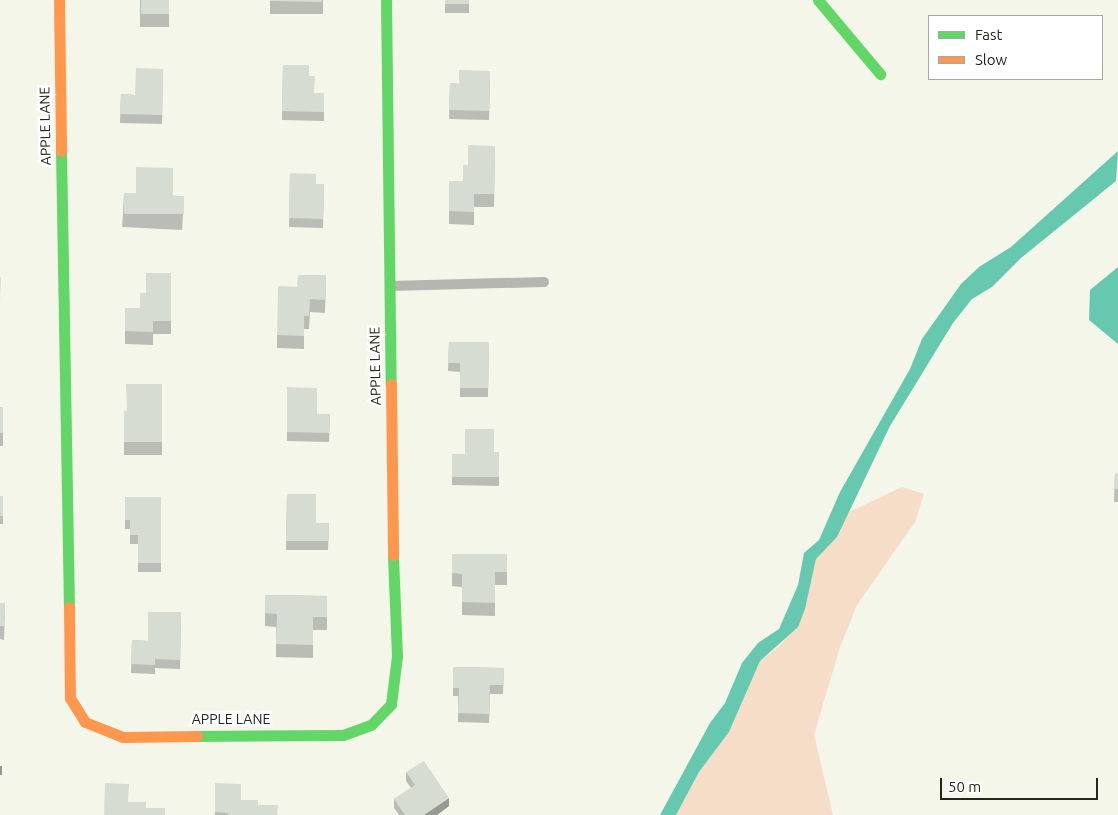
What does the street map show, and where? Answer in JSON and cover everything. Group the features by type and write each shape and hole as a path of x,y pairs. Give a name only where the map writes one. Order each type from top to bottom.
{"street":[{"name":"APPLE LANE","path":"58,0 68,672 70,698 85,722 123,737 343,735 370,725 391,704 397,656 389,286 386,0"},
{"path":"818,0 880,74"}],"lane":[{"path":"389,286 544,282"}],"shaded area":[{"path":"1118,151 1116,181 1021,258 992,287 972,299 953,323 890,426 837,537 816,559 805,609 798,627 760,661 729,732 699,772 676,815 660,815 710,723 725,703 742,663 758,643 779,629 798,585 804,553 819,540 840,492 910,369 922,339 961,284 979,267 1011,247"},
{"path":"1118,267 1118,344 1089,320 1090,290"},
{"path":"902,487 924,494 915,522 857,605 840,647 814,735 833,815 676,815 699,772 729,732 760,661 781,645 805,609 816,559 841,530 845,514"}],"building":[{"path":"141,0 169,0 169,14 141,14"},
{"path":"322,0 322,2 270,1"},
{"path":"445,0 469,0 469,4 445,4"},
{"path":"283,65 309,65 309,76 315,76 314,93 324,93 324,112 282,111"},
{"path":"136,68 163,69 162,115 120,114 121,94 135,95"},
{"path":"459,70 490,71 489,111 449,110 450,83 459,84"},
{"path":"468,145 495,146 494,194 474,194 474,212 449,211 449,181 463,181 463,165 468,165"},
{"path":"136,167 173,168 173,196 184,196 184,214 124,214 124,193 136,193"},
{"path":"290,173 316,174 316,184 324,184 323,219 289,218"},
{"path":"146,273 171,273 171,321 153,321 153,332 125,331 125,308 140,308 140,293 146,293"},
{"path":"298,275 326,275 325,300 310,299 309,316 304,316 304,336 277,335 278,286 297,287"},
{"path":"449,342 489,342 488,388 460,388 460,363 448,363"},
{"path":"126,384 162,384 162,442 124,442 124,411 127,411"},
{"path":"287,387 317,388 317,414 330,414 329,433 287,432"},
{"path":"0,407 3,407 3,433 0,433"},
{"path":"465,429 494,429 494,452 499,452 499,477 452,477 452,454 465,454"},
{"path":"1115,473 1118,473 1118,489 1114,489"},
{"path":"287,494 316,494 316,523 329,523 328,541 286,541"},
{"path":"0,496 3,496 3,516 0,516"},
{"path":"125,497 161,497 161,563 138,563 138,535 130,535 130,520 125,520"},
{"path":"452,554 507,554 507,572 495,572 495,603 462,602 462,574 452,573"},
{"path":"265,595 327,596 327,617 313,617 313,645 276,644 277,614 265,613"},
{"path":"0,603 5,603 4,626 0,626"},
{"path":"148,612 181,612 180,660 155,659 155,665 131,664 132,640 148,641"},
{"path":"453,667 504,668 503,685 490,685 489,714 458,713 459,688 453,688"},
{"path":"424,761 449,798 424,815 405,815 394,799 415,785 406,772"},
{"path":"105,783 129,784 128,802 146,802 146,808 165,808 165,815 104,815"},
{"path":"215,783 241,784 241,800 258,800 258,805 278,805 277,815 228,815 228,813 215,812"}],"traffic: fast":[{"path":"386,0 391,384"},
{"path":"818,0 880,74"},
{"path":"61,151 69,607"},
{"path":"197,736 343,735 371,725 391,704 397,656 393,555"}],"traffic: slow":[{"path":"59,0 61,151"},
{"path":"391,384 393,555"},
{"path":"69,607 70,698 85,722 123,737 197,736"}]}
